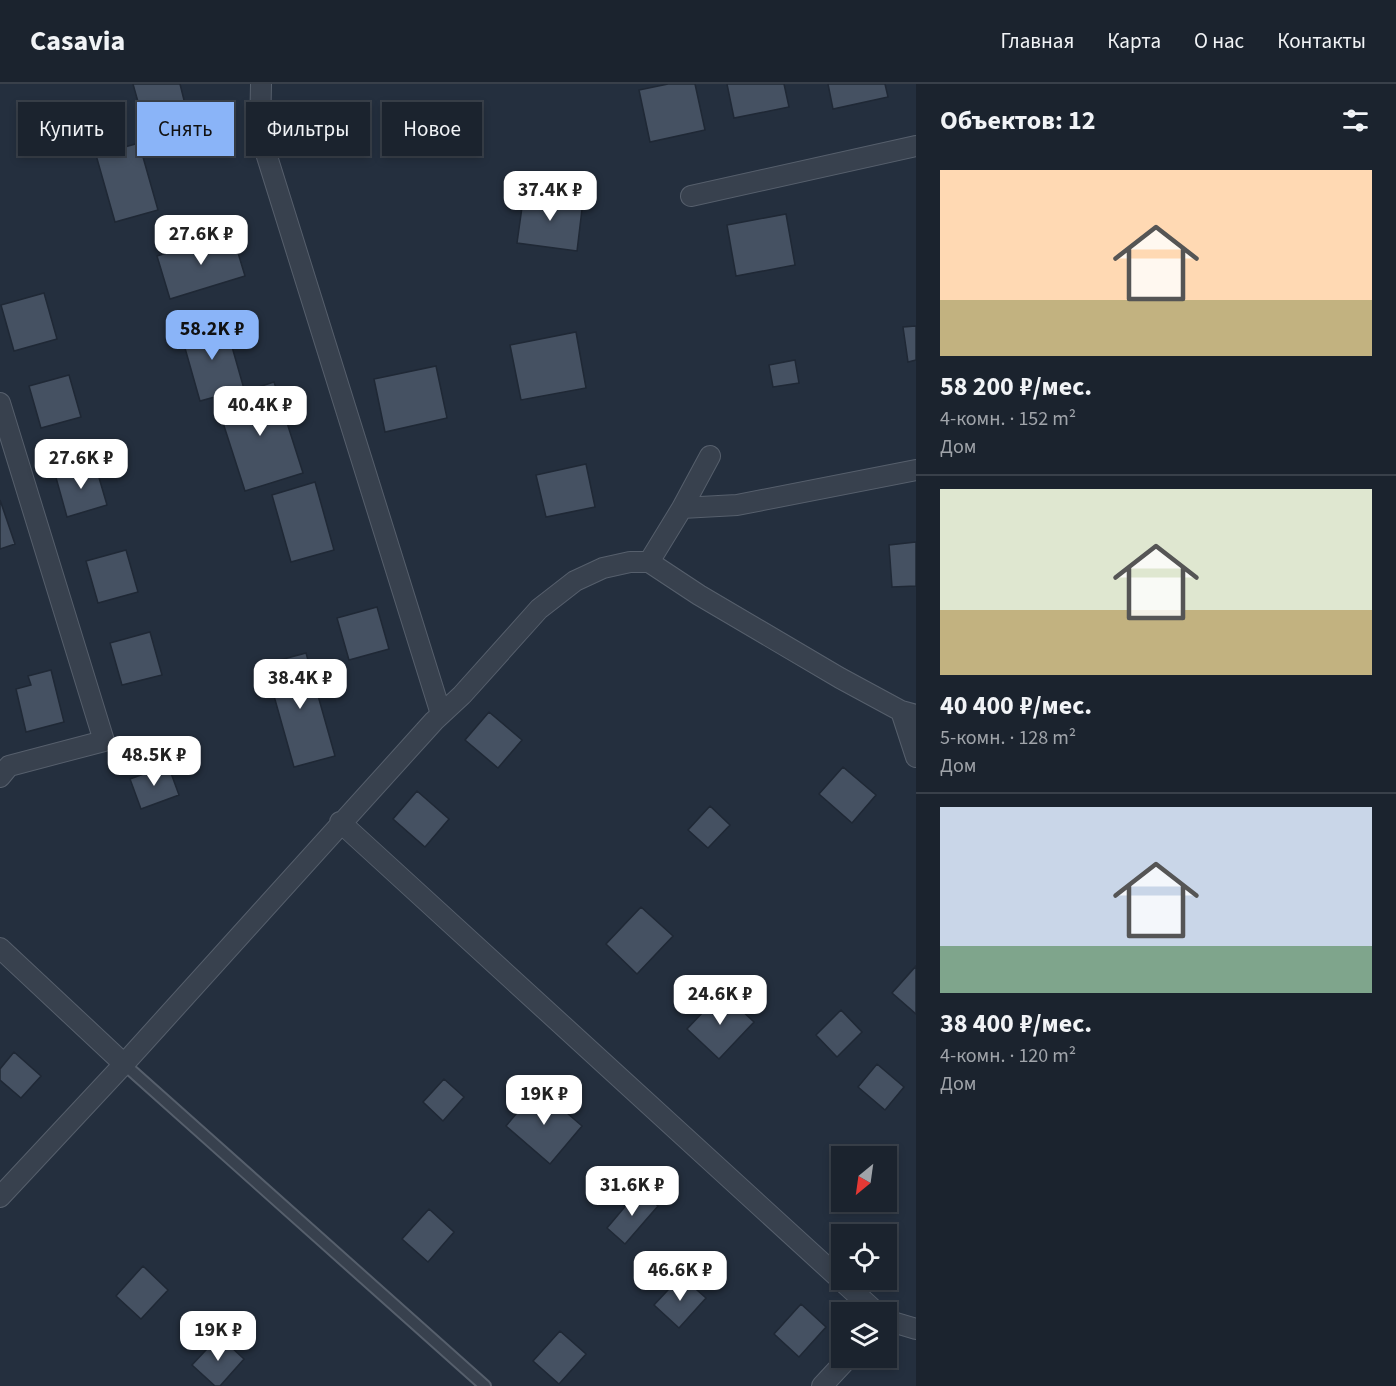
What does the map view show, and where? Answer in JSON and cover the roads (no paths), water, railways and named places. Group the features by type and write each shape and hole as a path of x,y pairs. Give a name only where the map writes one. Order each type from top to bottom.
{"street":[{"path":"261,84 260,134 441,714"},
{"path":"691,196 916,146"},
{"path":"0,403 104,741 9,766 0,777"},
{"path":"649,561 682,508 710,456"},
{"path":"682,508 737,505 916,470"},
{"path":"0,1197 340,822 441,714 462,695 538,609 574,581 603,568 630,562 649,561 709,601 840,678 908,713 916,757"},
{"path":"340,822 865,1302"},
{"path":"0,948 123,1064"},
{"path":"897,1323 916,1329"},
{"path":"822,1386 839,1368"}],"lane":[{"path":"123,1064 486,1386"}]}
